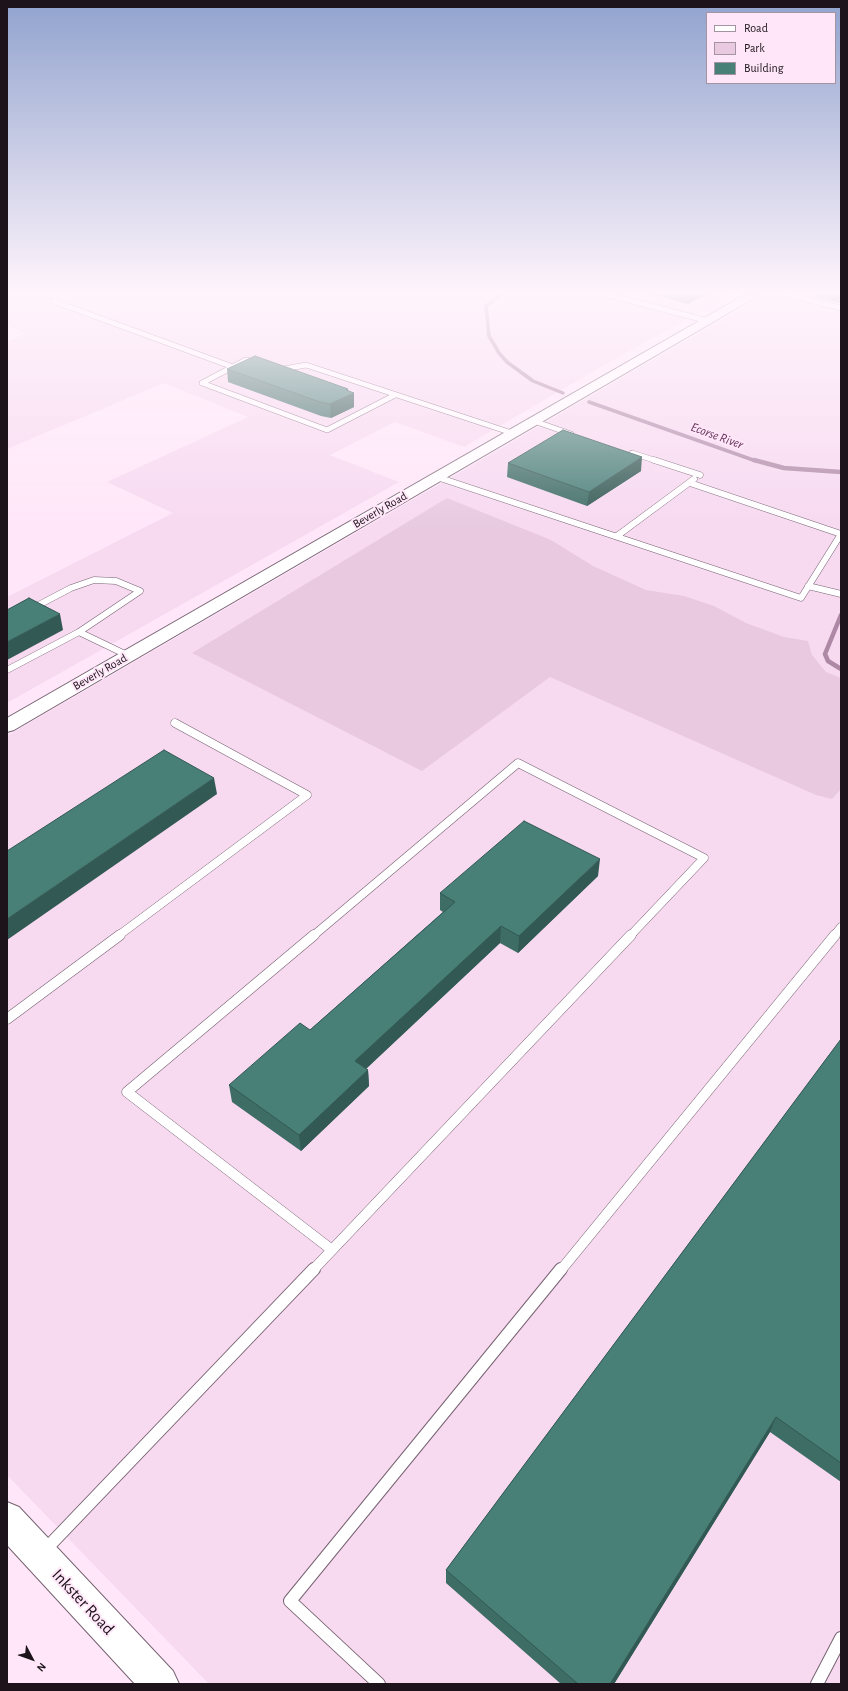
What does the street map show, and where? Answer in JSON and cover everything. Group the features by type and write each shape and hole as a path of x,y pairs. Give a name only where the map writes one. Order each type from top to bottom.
{"street":[{"name":"Beverly Road","path":"7,726 618,373"},
{"name":"Inkster Road","path":"7,1519 160,1684"}],"lane":[{"path":"222,373 202,383 327,430 395,395"},
{"path":"329,373 512,433"},
{"path":"534,421 574,435"},
{"path":"617,536 700,475 626,451"},
{"path":"437,477 801,598 841,534 690,483"},
{"path":"7,670 78,632 140,591 116,581 94,580 71,588 26,611"},
{"path":"808,586 838,593"},
{"path":"78,632 129,656"},
{"path":"7,1019 307,795 175,723"},
{"path":"40,1555 332,1250 704,858 518,764 127,1092 332,1250"},
{"path":"379,1684 290,1601 841,927"},
{"path":"817,1684 841,1638"}],"shaded area":[{"path":"7,373 591,373 464,447 395,422 330,455 399,482 7,703 7,597 173,513 107,482 248,417 164,383 7,449"},
{"path":"630,373 841,373 841,1684 209,1684 7,1475 7,736"}],"green space":[{"path":"447,498 551,540 593,566 646,590 684,596 714,606 746,623 784,637 808,641 812,655 826,672 841,678 841,789 832,799 816,795 550,677 422,771 192,653"}],"building":[{"path":"238,373 303,373 348,389 346,390 354,393 330,404 320,402"},
{"path":"563,430 642,457 589,492 508,463"},
{"path":"29,598 60,614 7,642 7,610"},
{"path":"164,750 214,778 7,919 7,851"},
{"path":"524,821 600,859 519,936 501,926 355,1061 368,1070 299,1135 229,1085 300,1023 310,1030 455,902 440,893"},
{"path":"841,1039 841,1463 776,1417 610,1684 578,1684 446,1570"}],"waterway":[{"name":"Ecorse River","path":"522,373 533,381 563,393"},
{"name":"Ecorse River","path":"589,402 756,461"},
{"name":"Ecorse River","path":"754,460 784,468 841,472"},
{"name":"Ecorse River","path":"841,615 825,654 828,661 841,669"}]}
